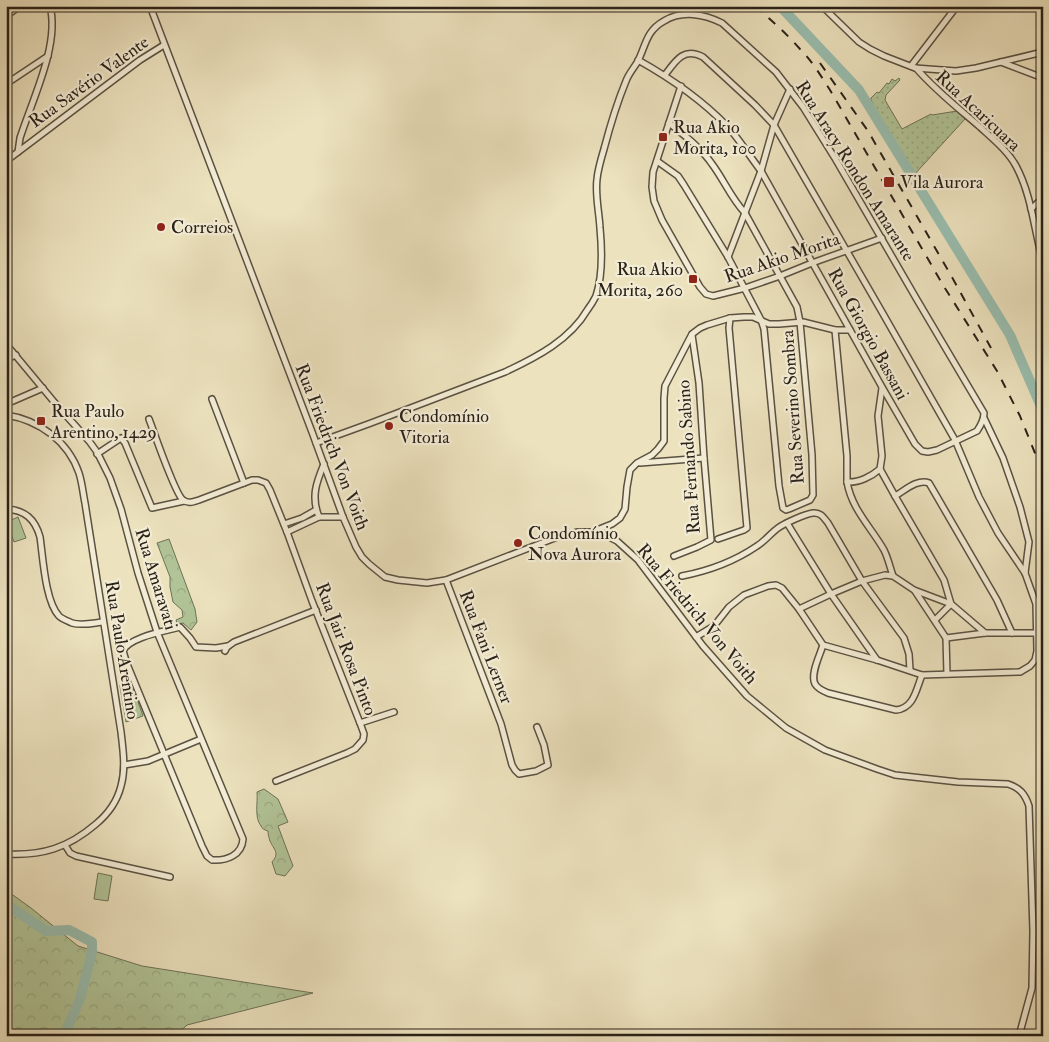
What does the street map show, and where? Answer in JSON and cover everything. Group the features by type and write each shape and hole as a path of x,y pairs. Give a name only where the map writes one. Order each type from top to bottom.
{"street":[{"path":"6,16 20,6"},
{"path":"18,152 20,138 48,56 52,32 50,6"},
{"name":"Rua Friedrich Von Voith","path":"150,6 343,517 362,557 385,577 427,583 446,580 560,536 578,532 592,532 604,535 617,541 638,560 696,637 747,696 786,728 825,750 895,775 958,782 1008,784 1016,787 1025,797 1029,806 1033,931 1032,988 1019,1036"},
{"path":"822,6 858,42 870,50 913,67 956,71 1043,52"},
{"path":"913,67 957,6"},
{"name":"Rua Aracy Rondon Amarante","path":"316,443 526,362 559,342 576,326 596,296 601,254 597,178 610,124 626,80 638,60 648,35 653,29 664,20 673,16 699,14 722,22 776,72 790,89 803,107 882,238 984,413 984,418 1003,458 1020,507 1029,542 1025,573"},
{"name":"Rua Savério Valente","path":"6,161 140,60 164,45"},
{"path":"638,60 665,74 674,62 686,54 693,53 699,55 744,94 774,125 954,440 975,489 998,534 1025,573 1036,604 1037,651 1035,660 1030,666 1020,672 922,675 823,645 799,609 782,588 776,585 744,595 729,607 714,626 696,637"},
{"path":"6,84 48,56"},
{"path":"999,62 1043,78"},
{"name":"Rua Acaricuara","path":"913,67 1008,154 1016,166 1031,209 1040,241 1043,262"},
{"name":"Rua Giorgio Bassani","path":"665,74 729,128 761,171 915,444 922,451 928,452 937,450 954,440"},
{"name":"Rua Akio Morita","path":"681,86 653,172 652,187 654,202 662,220 700,287 708,296 744,288 882,238"},
{"path":"728,257 761,171 774,125 790,89"},
{"name":"Rua Severino Sombra","path":"669,123 692,142 712,163 745,213 797,307 812,455 813,495 810,500 788,510 783,508 779,486 765,335 761,320"},
{"path":"657,161 678,176 728,257 761,320"},
{"path":"1031,209 1043,198"},
{"path":"592,532 612,524 620,518 625,509 629,472 632,466 652,455 664,440 665,386 692,334 702,327 730,318 744,317 753,317 769,324 800,322 835,330 850,330"},
{"path":"718,539 746,530 747,528 729,328 730,318"},
{"path":"835,330 847,456 847,482 850,495 883,549 893,576"},
{"name":"Rua Fernando Sabino","path":"674,556 712,540 699,383 692,334"},
{"name":"Rua Amaravati","path":"6,344 89,441 110,478 116,492 145,597 157,632 243,839 238,853 219,860 209,859 164,754"},
{"path":"6,359 16,355"},
{"path":"847,482 858,481 874,474 880,469 882,461 878,416 882,387"},
{"path":"6,404 43,388"},
{"path":"97,454 121,438 125,443 152,508 199,500 244,483 212,399"},
{"name":"Rua Paulo Arentino","path":"6,415 40,426 54,435 72,457 78,471 85,503 120,724 124,765 120,792 111,809 89,830 65,845 42,852 6,854"},
{"path":"954,440 977,431 984,418"},
{"path":"149,419 175,487 181,498 186,502"},
{"path":"637,463 704,458"},
{"path":"319,517 316,510 315,493 316,483 324,464"},
{"path":"880,469 944,580 951,604"},
{"name":"Rua Jair Rosa Pinto","path":"244,483 258,480 266,483 270,490 364,734 364,740 355,749 276,781"},
{"path":"895,496 916,484 924,481 929,483 997,600 1012,633"},
{"path":"6,509 22,512 38,530 48,594 59,616 72,623 79,624 103,622"},
{"path":"284,524 302,518 316,510"},
{"path":"682,576 697,573 743,555 787,523 813,513 819,513 828,523 862,581 904,638 910,654 910,670"},
{"path":"287,532 319,517 343,517"},
{"path":"787,523 831,594 877,660"},
{"path":"799,609 862,581 885,575 893,576 914,590 951,604 985,633"},
{"name":"Rua Fani Lerner","path":"446,580 501,724 512,765 519,774 536,771 548,765 544,745 537,727"},
{"path":"914,590 946,638 947,674"},
{"path":"935,620 951,604"},
{"path":"164,754 122,651 123,648 157,632 180,628 196,647 227,648 239,640 316,610"},
{"path":"946,638 985,633 1037,633"},
{"path":"823,645 813,675 815,684 828,693 902,710 908,707 912,701 922,675"},
{"path":"360,723 394,712"},
{"path":"124,765 143,762 201,739"},
{"path":"65,845 70,853 76,856 170,878"}],"green space":[{"path":"899,78 900,80 886,95 885,100 902,129 931,114 957,111 965,119 913,176 871,102 871,98 877,92 879,93 887,83 889,84 892,79 895,81"},
{"path":"18,517 26,538 14,542 7,522"},
{"path":"169,539 195,609 197,622 191,630 183,623 177,624 176,620 183,617 182,610 173,602 170,577 157,543"},
{"path":"122,679 130,679 143,716 126,722 120,686"},
{"path":"264,789 278,799 288,822 278,826 293,866 285,876 276,874 272,862 276,856 276,851 270,841 268,831 262,828 258,818 257,792"},
{"path":"98,873 112,876 108,901 94,899"},
{"path":"6,890 78,946 142,966 313,993 187,1025 175,1036 6,1036"}],"waterway":[{"path":"780,6 859,90 1010,335 1043,411"},
{"path":"6,904 46,931 69,930 92,942 92,952 80,999 64,1036"}],"railway":[{"path":"755,6 784,32 804,54 830,90 943,285 997,371 1020,416 1043,473"},
{"path":"820,63 868,131 991,348"}],"place":[{"name":"Rua Akio Morita, 100","path":"663,137"},
{"name":"Vila Aurora","path":"889,182"},
{"name":"Correios","path":"161,227"},
{"name":"Rua Akio Morita, 260","path":"693,279"},
{"name":"Rua Paulo Arentino, 1429","path":"41,421"},
{"name":"Condomínio Vitoria","path":"389,426"},
{"name":"Condomínio Nova Aurora","path":"518,543"}]}
